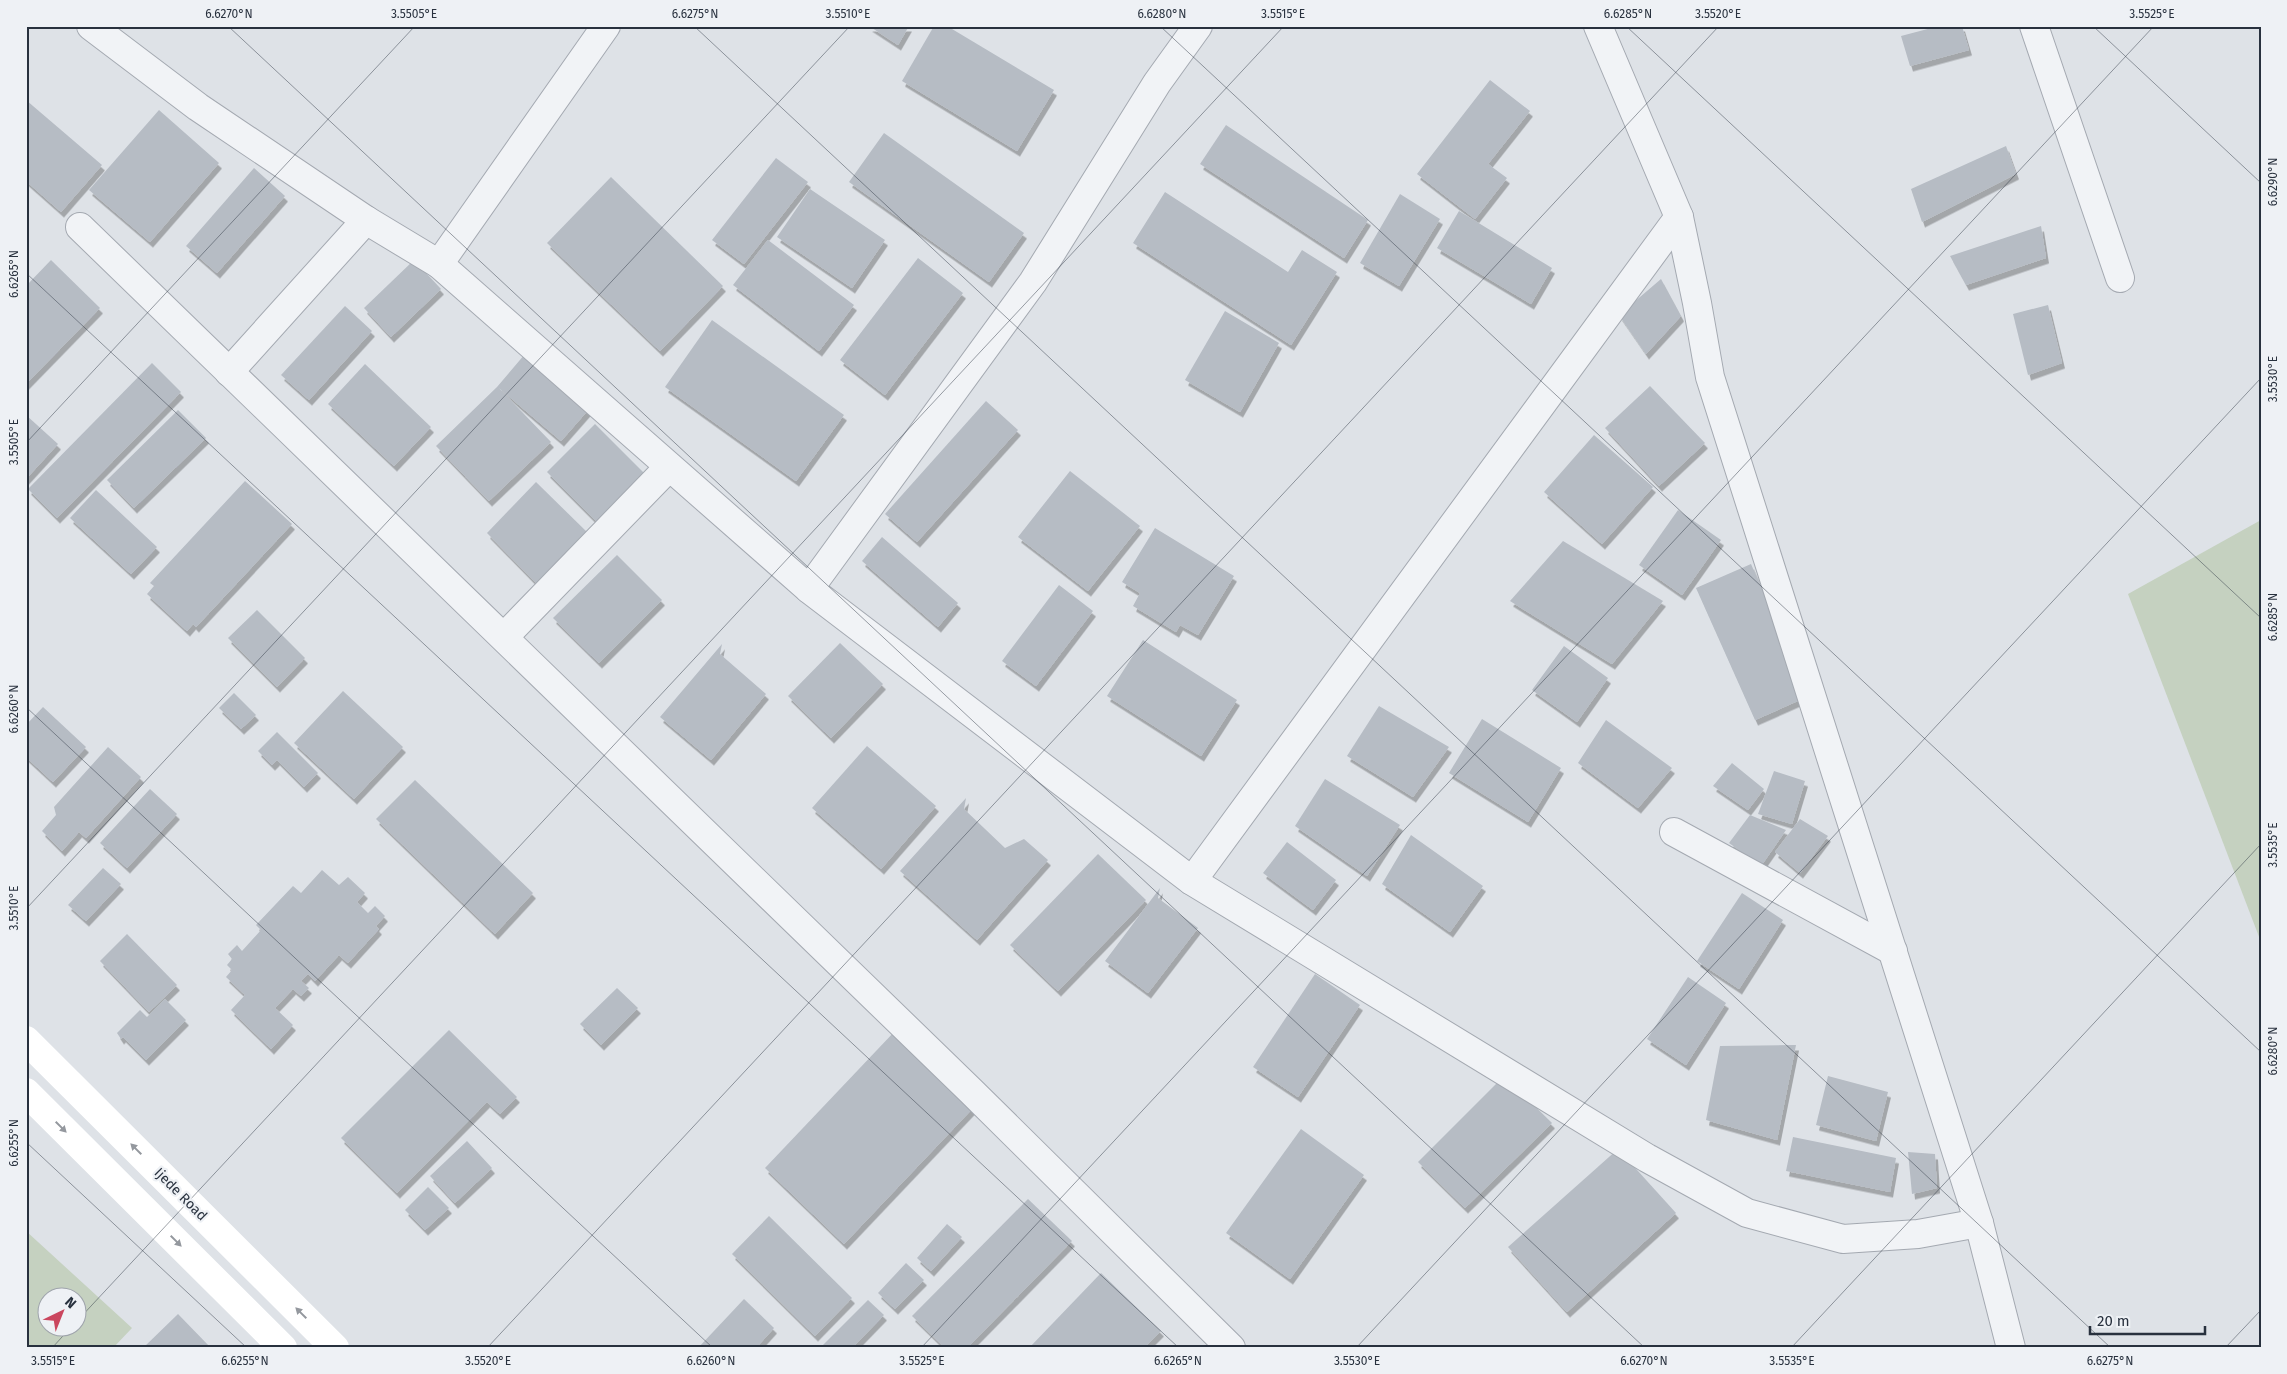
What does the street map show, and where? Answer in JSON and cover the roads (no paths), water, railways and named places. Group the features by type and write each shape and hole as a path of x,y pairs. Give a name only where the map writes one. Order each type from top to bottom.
{"main road":[{"name":"Ijede Road","path":"26,1040 335,1348"},
{"path":"26,1092 283,1348"}],"street":[{"path":"91,26 198,107 366,220 439,264 809,589 1192,881 1647,1158 1747,1213 1844,1239 1918,1234 1979,1223"},
{"path":"439,264 606,26"},
{"path":"809,589 1033,282 1157,83 1198,26"},
{"path":"1598,26 1679,217 1698,303 1710,377 1979,1223 2010,1348"},
{"path":"2034,26 2120,278"},
{"path":"1192,881 1679,217"},
{"path":"229,372 366,220"},
{"path":"80,227 972,1091 1231,1348"},
{"path":"504,637 669,467"},
{"path":"1674,832 1893,951"}]}
